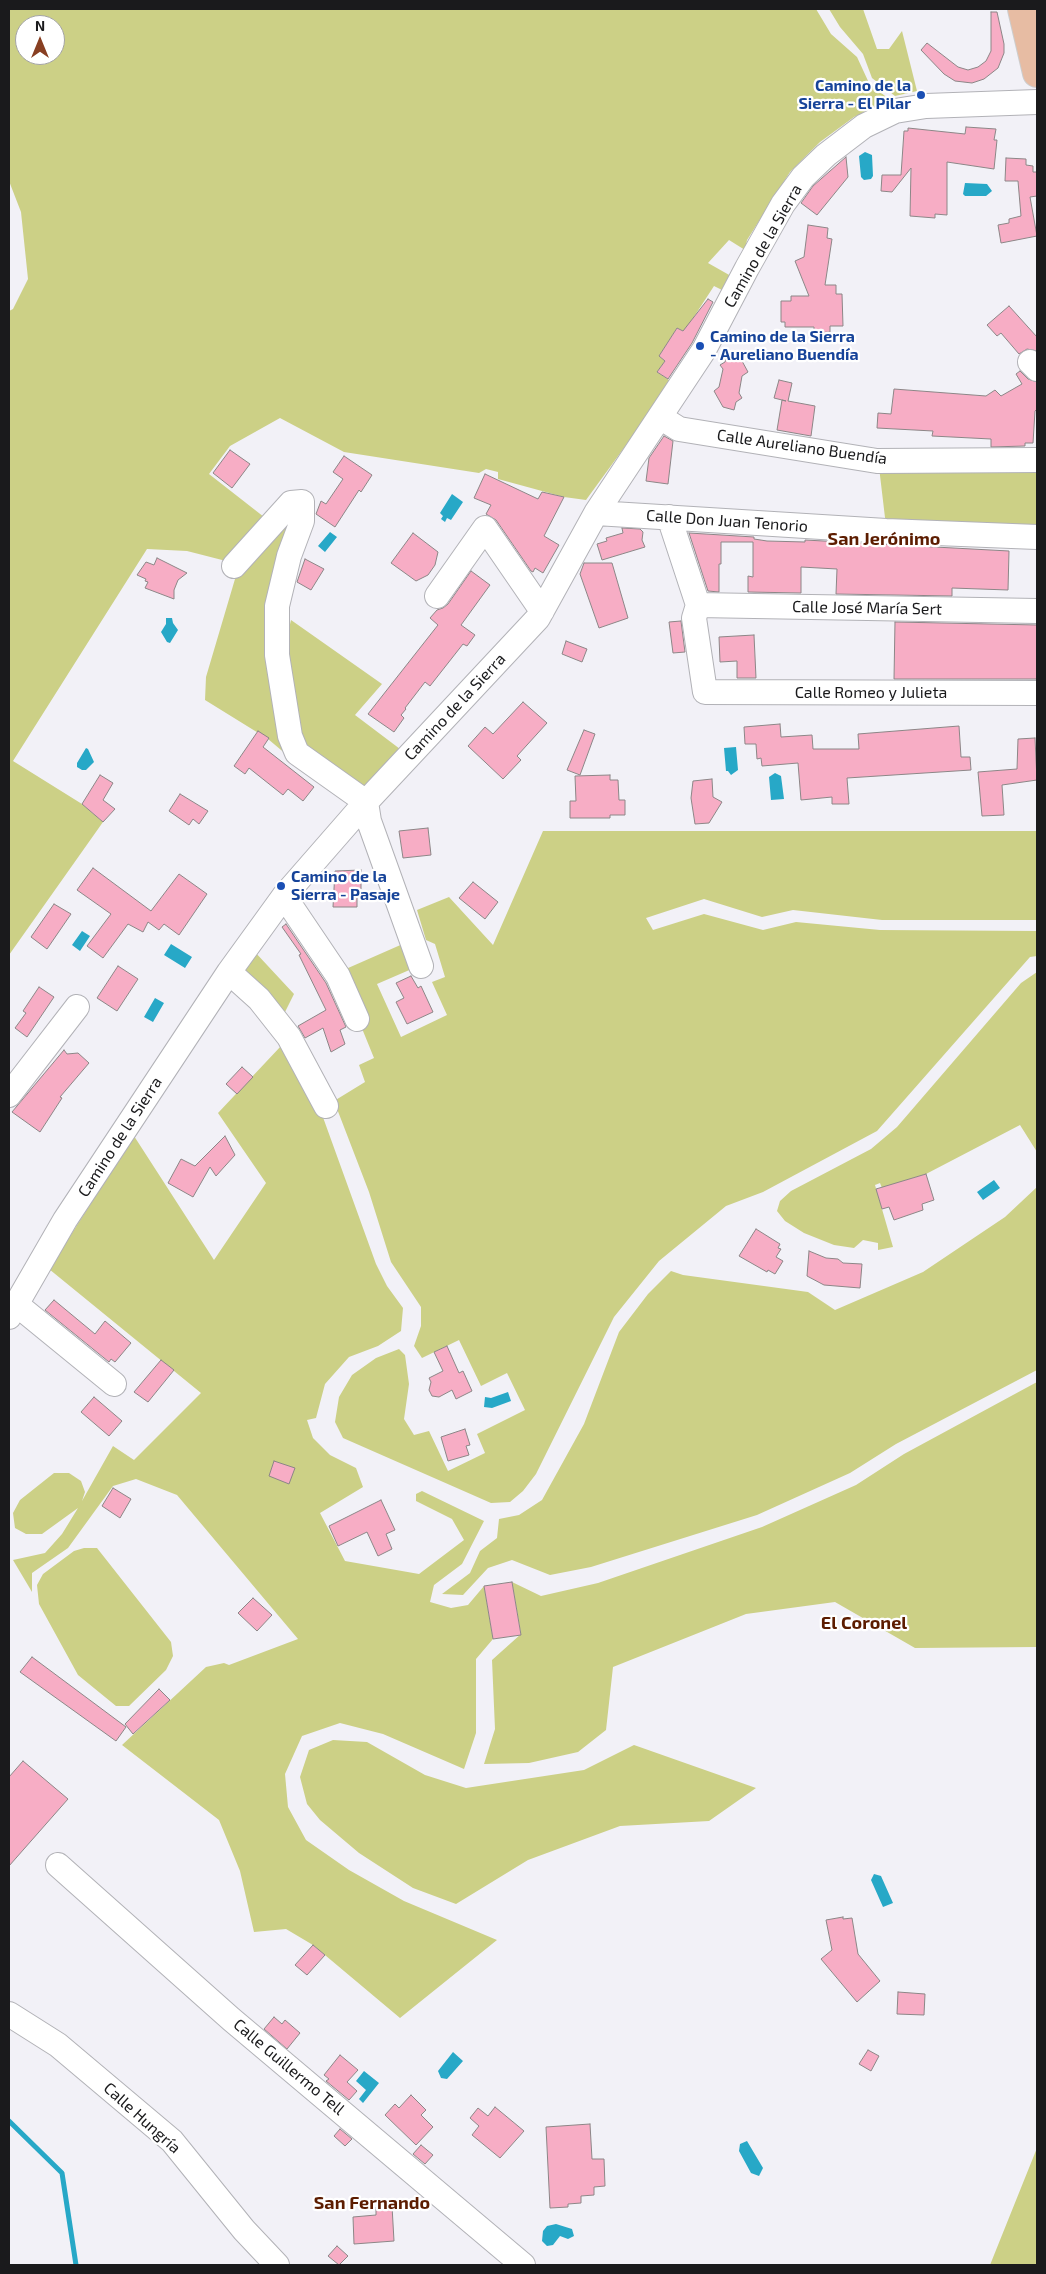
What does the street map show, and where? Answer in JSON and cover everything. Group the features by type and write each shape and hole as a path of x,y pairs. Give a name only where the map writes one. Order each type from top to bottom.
{"main road":[{"path":"1022,9 1037,73"}],"street":[{"name":"Camino de la Sierra","path":"114,1384 12,1310 65,1220 229,972 284,896 366,802 538,618 596,513 704,350 783,204 803,177 826,155 864,126 895,111 926,106 1037,102"},
{"name":"Calle Aureliano Buendía","path":"660,417 679,429 877,461 1037,460"},
{"path":"234,566 291,503 302,502 302,521 289,556 277,606 277,655 285,714 296,753 366,802 369,821 421,966"},
{"name":"Calle Don Juan Tenorio","path":"596,513 886,531 1037,536"},
{"path":"669,517 698,605"},
{"path":"437,596 486,528 542,611"},
{"name":"Calle José María Sert","path":"698,605 1037,611"},
{"name":"Calle Romeo y Julieta","path":"698,605 694,618 705,692 1037,693"},
{"path":"284,896 338,976 357,1019"},
{"path":"229,972 259,999 289,1037 326,1106"},
{"path":"9,1095 77,1007"},
{"name":"Calle Guillermo Tell","path":"58,1865 231,2019 523,2265"},
{"name":"Calle Hungría","path":"9,2014 58,2045 172,2141 244,2230 277,2265"}],"green space":[{"path":"9,9 816,9 831,34 857,57 869,83 890,100 854,117 820,142 790,172 747,240 745,250 729,240 708,263 731,276 724,291 714,286 686,329 683,331 677,328 659,356 665,361 657,372 672,382 586,500 564,497 498,479 498,472 486,469 479,473 344,452 280,418 230,446 209,474 264,517 230,562 187,551 147,549 13,761 82,804 103,822 9,955 9,311 13,309 28,279 21,212 9,181"},
{"path":"829,9 863,9 877,49 889,49 902,31 917,91 895,96 872,78 863,54 840,27"},
{"path":"1037,466 1037,532 886,526 879,467"},
{"path":"294,518 280,565 287,755 268,739 205,700 206,677 235,579 244,560"},
{"path":"291,620 382,684 355,715 400,749 364,791 303,747 286,641"},
{"path":"543,831 1037,831 1037,920 882,920 793,910 762,917 704,899 646,918 653,930 704,914 763,930 796,922 880,930 1037,931 1037,956 1030,957 877,1131 763,1192 726,1206 659,1261 614,1317 536,1474 523,1491 510,1502 491,1503 343,1438 335,1422 339,1397 352,1375 376,1358 399,1349 405,1355 409,1384 404,1419 414,1435 429,1431 448,1471 485,1453 477,1434 525,1410 507,1373 481,1386 459,1340 422,1358 414,1346 421,1326 421,1307 391,1262 369,1192 334,1101 365,1082 359,1065 374,1058 339,972 405,943 414,968 377,984 401,1037 447,1015 432,982 445,977 435,944 426,940 417,910 449,897 493,945"},
{"path":"254,951 294,994 283,1016 239,972"},
{"path":"1037,972 1037,1152 1020,1125 926,1174 882,1188 880,1183 875,1185 893,1247 878,1250 878,1243 863,1240 854,1248 834,1245 804,1233 785,1221 777,1211 780,1201 791,1191 871,1149 897,1127 1021,983"},
{"path":"281,1046 320,1109 376,1264 387,1286 403,1308 401,1331 378,1346 349,1357 325,1384 316,1418 307,1420 313,1438 330,1455 356,1468 363,1487 320,1513 345,1561 419,1574 464,1540 452,1519 416,1501 416,1494 422,1491 484,1521 462,1564 434,1585 430,1602 451,1608 468,1605 484,1586 493,1639 476,1659 476,1733 464,1769 383,1734 340,1723 302,1736 285,1774 288,1807 306,1840 349,1870 404,1901 497,1940 400,2018 313,1945 286,1929 254,1932 240,1871 219,1820 122,1745 206,1667 224,1663 229,1665 298,1639 177,1495 136,1479 113,1486 68,1548 32,1573 32,1592 13,1560 45,1553 62,1534 78,1508 42,1534 26,1534 15,1528 13,1513 20,1500 54,1473 69,1473 81,1481 85,1492 82,1501 113,1446 134,1460 201,1393 49,1269 134,1136 214,1260 266,1183 218,1113"},
{"path":"1037,1187 1037,1370 896,1444 850,1473 757,1515 591,1567 550,1575 512,1560 488,1568 463,1595 442,1594 470,1573 480,1551 497,1538 499,1519 519,1515 542,1500 584,1424 619,1332 648,1294 671,1271 683,1275 808,1292 835,1310 923,1272 1005,1217"},
{"path":"1037,1382 1037,1647 915,1648 835,1602 746,1614 613,1667 606,1730 578,1752 529,1763 484,1764 495,1729 492,1660 521,1634 512,1582 541,1596 598,1583 762,1527 856,1485 904,1454"},
{"path":"84,1548 97,1548 171,1642 173,1656 166,1670 129,1706 116,1706 78,1675 39,1604 37,1585 43,1574 74,1551"},
{"path":"333,1740 367,1742 425,1775 466,1788 584,1770 634,1745 756,1788 709,1821 620,1826 528,1860 456,1904 413,1888 359,1853 320,1820 307,1804 300,1777 309,1750"},
{"path":"1037,2148 1037,2265 990,2265"}],"water":[{"path":"865,152 872,155 873,176 871,179 864,180 861,177 859,156"},
{"path":"965,183 987,184 992,191 986,196 965,196 963,194"},
{"path":"452,494 463,502 451,520 447,518 445,522 441,519 443,516 440,513"},
{"path":"330,532 337,537 325,552 318,546"},
{"path":"166,618 172,618 178,630 170,643 167,642 161,632 166,624"},
{"path":"736,747 738,770 731,775 726,771 724,748"},
{"path":"86,748 94,762 86,770 82,770 77,767 77,763"},
{"path":"775,773 781,776 784,799 771,800 769,777"},
{"path":"82,931 90,936 80,951 72,945"},
{"path":"171,944 192,957 185,968 164,955"},
{"path":"155,998 164,1003 153,1022 144,1017"},
{"path":"994,1180 1000,1188 983,1200 977,1192"},
{"path":"508,1392 511,1401 492,1408 484,1407 485,1397 491,1398"},
{"path":"874,1874 881,1876 893,1903 883,1907 871,1880"},
{"path":"453,2052 463,2061 447,2079 441,2078 438,2071"},
{"path":"364,2071 379,2083 363,2103 359,2099 366,2090 356,2081"},
{"path":"747,2141 763,2168 759,2176 751,2173 739,2151 740,2144"},
{"path":"556,2224 572,2229 574,2236 568,2239 560,2236 553,2245 547,2246 542,2241 543,2231 547,2226"}],"building":[{"path":"991,12 997,12 1004,44 1004,53 998,68 984,79 972,83 955,81 944,74 921,50 927,43 958,67 968,70 978,67 986,61 991,51"},
{"path":"966,127 996,129 994,140 997,140 994,169 947,162 947,215 935,214 935,218 910,216 911,168 892,192 881,191 882,175 901,175 904,131 908,131 908,128 965,134"},
{"path":"846,157 848,177 817,215 801,203 813,186"},
{"path":"1006,158 1026,159 1026,165 1033,166 1033,172 1037,172 1037,196 1030,197 1037,236 1001,243 998,225 1009,223 1009,219 1021,216 1018,181 1005,181"},
{"path":"808,225 828,228 827,238 832,239 825,285 836,285 836,294 842,294 843,326 830,326 830,332 814,333 814,327 785,327 785,322 781,322 781,301 791,301 791,296 809,296 795,261 804,257"},
{"path":"708,299 713,302 692,343 668,379 657,372 665,361 659,356 677,328 683,331"},
{"path":"1009,306 1037,337 1037,351 1027,349 1019,354 1001,333 997,336 987,325"},
{"path":"727,354 743,357 742,361 748,372 742,376 739,393 742,398 736,402 734,410 723,407 714,391 719,387 723,369 720,365 725,362"},
{"path":"1020,371 1028,379 1037,382 1037,409 1035,411 1033,443 1025,443 1025,446 991,447 991,439 932,436 933,431 877,428 878,413 891,414 894,389 986,396 995,390 1001,396 1022,384 1016,374"},
{"path":"779,380 792,383 788,401 815,406 811,436 777,430 782,400 774,398"},
{"path":"664,436 673,441 668,484 646,481 649,458"},
{"path":"230,450 250,464 232,488 213,473"},
{"path":"344,456 372,475 361,492 359,490 335,527 316,514 321,501 326,504 343,479 333,472"},
{"path":"485,474 538,499 542,492 564,497 544,536 559,545 543,573 535,568 533,572 531,571 496,520 486,514 491,505 474,498"},
{"path":"622,528 640,529 643,532 642,540 645,547 602,560 597,544 607,541 606,538 623,533"},
{"path":"413,533 438,552 435,565 428,575 416,581 391,563"},
{"path":"689,533 754,537 754,539 767,541 805,542 805,540 1009,551 1008,590 952,588 952,596 836,594 837,569 801,567 801,593 748,592 748,576 753,577 753,542 721,542 719,592 708,591"},
{"path":"157,558 187,573 178,580 174,590 174,599 145,588 148,582 137,575 146,562 154,565"},
{"path":"305,559 324,569 311,590 297,582"},
{"path":"584,563 612,563 628,618 599,628 580,574"},
{"path":"471,571 490,585 461,625 475,635 467,646 463,644 430,686 425,682 405,708 401,715 404,718 394,732 368,714 438,625 430,618 437,610 448,604"},
{"path":"681,621 685,652 673,653 669,622"},
{"path":"895,622 1037,625 1037,679 894,679"},
{"path":"754,635 756,678 737,678 737,661 720,662 719,637"},
{"path":"566,641 587,649 582,662 562,654"},
{"path":"523,702 547,723 517,756 521,760 503,779 468,746 485,727 493,734"},
{"path":"780,724 781,737 812,735 813,749 859,749 858,734 959,726 961,757 970,757 971,770 847,778 849,804 832,804 832,797 801,800 798,763 762,766 761,758 757,759 756,744 745,744 744,727"},
{"path":"584,730 595,734 580,775 567,770"},
{"path":"258,731 269,738 263,747 314,787 303,801 288,789 283,795 249,768 245,774 234,766"},
{"path":"1035,738 1037,780 1002,785 1004,815 982,816 978,772 1017,769 1018,739"},
{"path":"100,775 113,783 103,800 115,809 103,822 82,804"},
{"path":"610,775 610,780 618,780 619,800 625,800 625,815 610,815 610,818 570,818 570,801 576,801 575,776"},
{"path":"712,779 713,797 722,802 709,823 695,824 691,798 693,781"},
{"path":"180,794 208,811 199,824 193,819 189,825 169,811"},
{"path":"428,828 431,855 403,858 399,831"},
{"path":"93,868 151,911 179,874 207,894 179,935 164,924 159,930 148,922 143,932 128,924 103,958 87,946 111,914 77,890"},
{"path":"361,870 361,889 357,889 357,907 333,907 335,871"},
{"path":"473,882 498,902 485,919 459,898"},
{"path":"54,904 71,914 47,949 31,937"},
{"path":"286,924 326,983 346,1027 340,1030 345,1044 331,1052 323,1028 305,1038 298,1026 326,1010 299,955 301,954 282,927"},
{"path":"118,966 138,979 117,1011 97,998"},
{"path":"411,976 418,988 421,986 433,1012 407,1024 396,1002 404,998 396,983"},
{"path":"39,987 54,997 27,1037 15,1028 26,1013 23,1011"},
{"path":"64,1050 67,1054 78,1053 89,1063 60,1097 62,1098 40,1132 12,1112"},
{"path":"242,1067 253,1077 237,1094 226,1084"},
{"path":"225,1136 235,1155 216,1176 210,1167 193,1197 168,1183 181,1159 195,1166"},
{"path":"926,1174 934,1200 922,1204 923,1210 894,1220 889,1207 882,1209 876,1189"},
{"path":"756,1229 780,1244 778,1248 781,1249 776,1257 783,1261 775,1274 768,1270 767,1272 739,1256"},
{"path":"809,1251 826,1258 838,1259 843,1263 862,1264 860,1288 824,1285 807,1276"},
{"path":"54,1300 95,1334 105,1321 131,1343 115,1362 111,1359 109,1362 45,1310"},
{"path":"447,1346 459,1373 463,1371 472,1391 456,1399 452,1390 439,1397 432,1396 429,1390 431,1382 429,1378 443,1371 434,1352"},
{"path":"161,1360 174,1370 148,1402 134,1392"},
{"path":"94,1397 122,1421 109,1436 81,1412"},
{"path":"465,1429 470,1445 466,1446 469,1455 448,1461 441,1437"},
{"path":"274,1461 295,1468 289,1484 269,1476"},
{"path":"113,1488 131,1499 120,1518 102,1506"},
{"path":"381,1500 395,1530 386,1534 392,1549 378,1556 367,1532 338,1546 329,1526"},
{"path":"512,1582 521,1635 493,1639 484,1586"},
{"path":"253,1598 272,1615 257,1631 238,1613"},
{"path":"32,1657 126,1727 116,1741 20,1672"},
{"path":"159,1689 170,1700 133,1734 125,1724"},
{"path":"23,1761 68,1799 9,1866 9,1777"},
{"path":"843,1917 843,1919 852,1918 858,1954 880,1981 857,2002 821,1959 832,1950 826,1920"},
{"path":"313,1945 325,1955 307,1975 295,1965"},
{"path":"898,1992 925,1994 924,2015 897,2014"},
{"path":"274,2017 282,2024 285,2020 300,2033 287,2049 264,2029"},
{"path":"868,2050 879,2056 871,2071 859,2064"},
{"path":"340,2055 358,2070 347,2082 357,2091 349,2100 326,2081 329,2079 324,2075"},
{"path":"411,2095 426,2110 421,2115 433,2127 416,2145 385,2115 395,2104 399,2108"},
{"path":"495,2107 524,2131 500,2158 472,2135 479,2126 470,2118 478,2108 488,2116"},
{"path":"590,2124 592,2159 604,2159 605,2186 594,2187 594,2195 581,2196 581,2203 568,2204 568,2207 550,2208 546,2127"},
{"path":"340,2129 352,2139 345,2146 334,2136"},
{"path":"421,2145 433,2155 425,2164 413,2154"},
{"path":"392,2206 394,2241 354,2244 353,2217 376,2215 376,2207"},
{"path":"337,2246 348,2256 339,2265 328,2256"}],"waterway":[{"path":"9,2121 62,2173 76,2265"}],"place":[{"name":"Camino de la Sierra - El Pilar","path":"921,95"},
{"name":"Camino de la Sierra - Aureliano Buendía","path":"700,346"},
{"name":"Camino de la Sierra - Pasaje","path":"281,886"}],"district":[{"name":"San Jerónimo","path":"884,539"},
{"name":"El Coronel","path":"864,1623"},
{"name":"San Fernando","path":"372,2203"}]}
